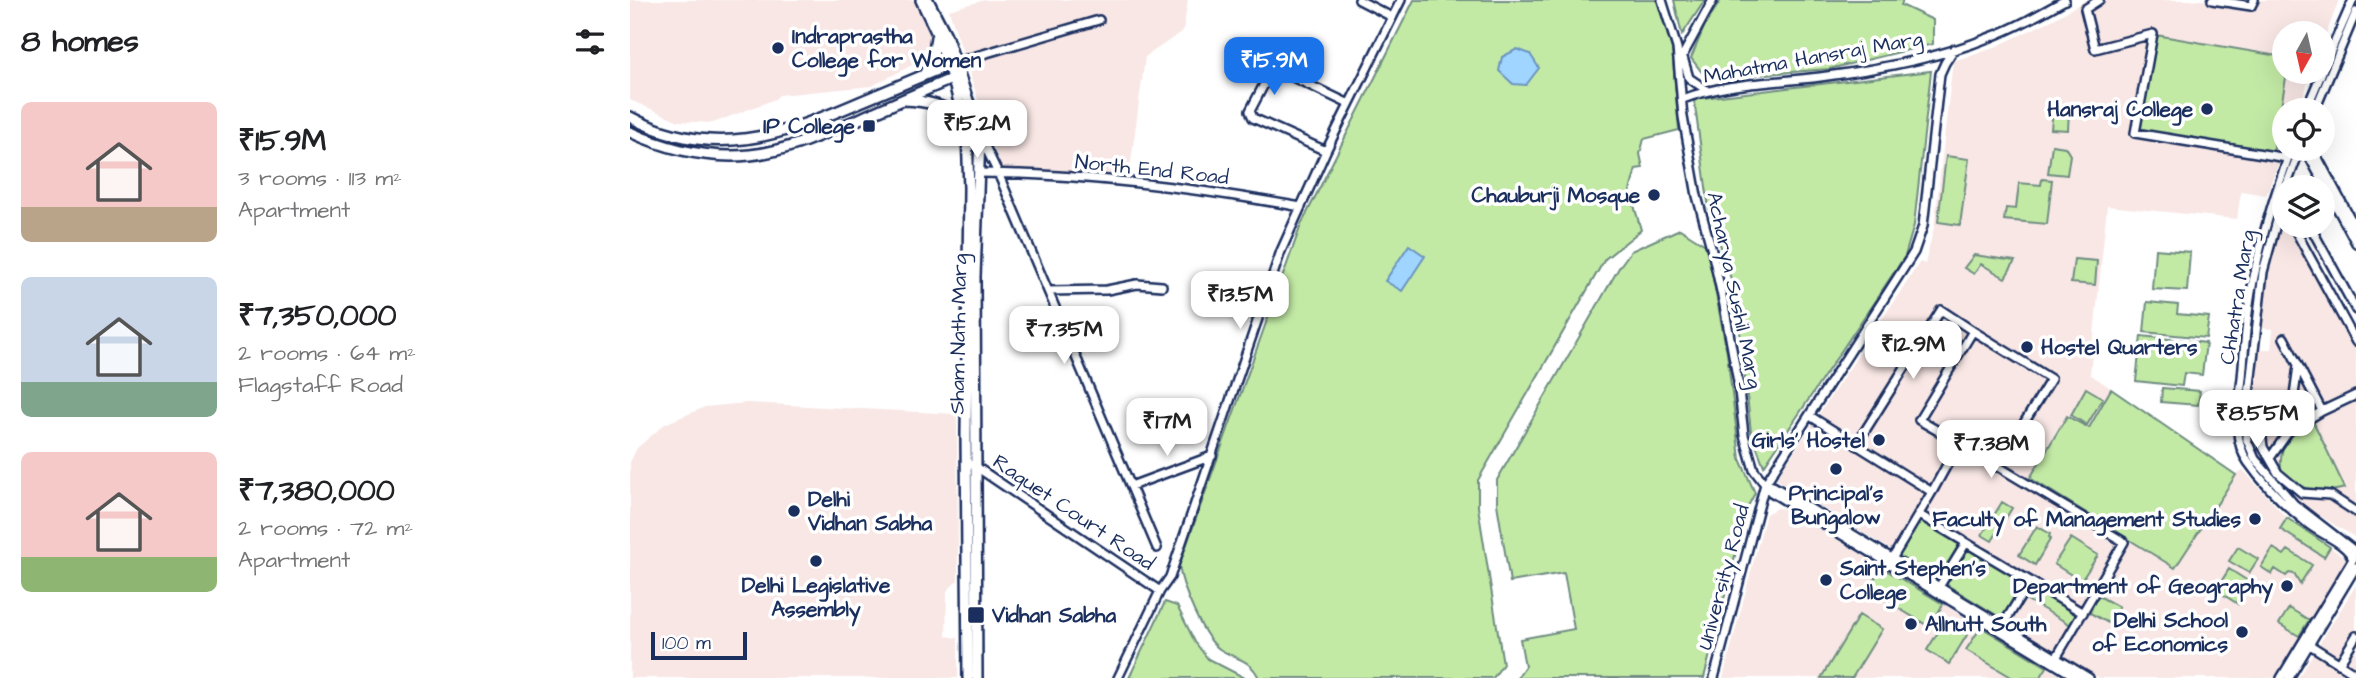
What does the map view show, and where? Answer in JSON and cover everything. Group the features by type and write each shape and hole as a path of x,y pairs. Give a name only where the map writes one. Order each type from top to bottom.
{"main road":[{"name":"Sham Nath Marg","path":"920,0 952,63"},
{"name":"Sham Nath Marg","path":"928,0 946,35 956,77 980,136 968,678"},
{"path":"924,75 933,57 937,34"},
{"path":"630,117 672,134 696,139 755,139 816,121 952,63"},
{"name":"Sham Nath Marg","path":"956,77 967,134 969,188 971,465 977,678"},
{"path":"630,132 690,152 728,156 751,155 803,142 956,77"},
{"path":"903,100 925,101 949,108 963,120"}],"street":[{"path":"1359,0 1392,17"},
{"path":"1118,678 1160,591 1170,577 1282,251 1325,151 1401,0"},
{"path":"1662,0 1689,78 1708,91"},
{"path":"1683,55 1713,0"},
{"path":"2044,0 2049,9"},
{"name":"Mahatma Hansraj Marg","path":"1683,99 1708,91 1752,83 1820,77 1928,56 1988,38 2065,0"},
{"path":"2098,0 2085,9 2095,49 2153,34 2136,134 2272,157"},
{"path":"2212,0 2251,6 2254,0"},
{"path":"2335,41 2353,0"},
{"path":"2320,98 2356,12"},
{"path":"952,63 1099,20"},
{"name":"Acharya Sushil Marg","path":"1677,48 1683,117 1697,196 1724,305 1744,435 1754,470 1765,484"},
{"path":"1940,74 1954,49"},
{"path":"1928,56 1938,66 1940,74"},
{"path":"1325,151 1253,118 1250,111 1271,71 1276,69 1349,103"},
{"name":"University Road","path":"1714,678 1765,484 1914,252 1923,226 1940,74"},
{"path":"980,136 1157,548"},
{"name":"Chhatra Marg","path":"2286,161 2259,252 2245,344 2237,434 2248,462 2294,504 2356,552"},
{"path":"2309,161 2356,243"},
{"path":"2320,161 2355,226"},
{"name":"North End Road","path":"980,173 1168,186 1301,207"},
{"name":"Chhatra Marg","path":"2273,238 2263,272 2246,435 2267,480 2309,525 2346,549 2353,559 2281,678"},
{"path":"2300,238 2356,342"},
{"path":"2317,238 2356,310"},
{"path":"1048,291 1107,290 1137,284 1162,286"},
{"path":"1856,445 1941,310 2051,379 1997,467"},
{"path":"1973,331 1919,419 2124,542 2058,656"},
{"path":"2284,338 2322,411"},
{"path":"2245,344 2255,346"},
{"path":"2289,431 2298,366"},
{"path":"2270,458 2289,431 2322,411 2356,396"},
{"path":"2259,415 2263,447 2278,473 2302,493 2330,495 2356,512"},
{"path":"1810,416 1932,492"},
{"path":"1892,559 1959,443"},
{"path":"1130,486 1212,456"},
{"name":"Raquet Court Road","path":"971,465 1160,591"},
{"path":"2267,480 2278,473"},
{"path":"1765,484 1773,486 2058,656 2090,678"},
{"path":"1765,484 1771,492 2078,678"},
{"path":"1918,514 2083,613"},
{"path":"1939,587 1966,543"},
{"path":"2289,678 2356,567"},
{"path":"2003,625 2030,581"},
{"path":"2339,663 2356,636"},
{"path":"2309,645 2356,674"}],"shaded area":[{"name":"Indraprastha College for Women","path":"630,0 918,0 933,35 920,61 872,86 779,95 775,99 713,123 679,121 630,100"},
{"path":"985,0 1188,0 1183,31 1145,57 1129,177 1001,170 949,10"},
{"path":"2086,0 2339,0 2331,21 2272,21 2272,84 2308,84 2302,98 2272,98 2272,161 2279,161 2266,195 2241,191 2237,219 2107,206 2090,374 2236,474 2243,470 2284,515 2347,559 2274,678 2099,678 1776,479 1920,262 1925,264 1934,228 1953,61 1991,49 2052,20"},
{"path":"2277,238 2297,238 2356,348 2356,538 2307,508 2271,470 2250,428 2259,349 2271,349 2273,329 2261,328 2269,264"},
{"name":"Delhi Vidhan Sabha","path":"747,403 957,414 958,580 947,591 946,636 958,638 958,678 630,678 630,462 637,448 665,424 705,407"},
{"name":"Saint Stephen's College","path":"1777,508 1787,509 2065,678 1723,678 1766,514"},
{"path":"2356,585 2356,678 2298,678 2316,649"}],"green space":[{"path":"1414,0 1657,0 1672,49 1679,130 1644,139 1640,154 1643,168 1636,169 1630,191 1641,230 1605,259 1478,480 1478,507 1503,664 1493,678 1259,678 1248,663 1221,650 1207,635 1189,599 1179,566 1301,225"},
{"path":"1674,0 1705,0 1682,35"},
{"path":"1721,0 1903,0 1901,5 1933,20 1933,44 1829,69 1707,79 1691,58 1705,25"},
{"path":"2156,35 2272,55 2272,84 2285,84 2283,98 2272,98 2272,153 2140,131"},
{"path":"1931,71 1914,225 1905,256 1764,466 1751,432 1736,295 1709,209 1694,99"},
{"path":"2053,109 2069,110 2068,130 2051,129"},
{"path":"2052,145 2065,147 2070,155 2067,175 2048,173"},
{"path":"1946,156 1969,159 1960,225 1938,222"},
{"path":"2042,179 2052,180 2047,224 2004,220 2006,208 2016,209 2019,183 2041,185"},
{"path":"1680,229 1707,246 1727,353 1740,459 1755,493 1747,508 1704,678 1517,678 1525,666 1520,639 1574,629 1564,573 1510,582 1497,504 1497,480 1620,266 1631,251"},
{"path":"2155,249 2190,252 2187,291 2152,289"},
{"path":"1974,255 2015,261 2005,278 1981,264 1974,274 1964,268"},
{"path":"2074,259 2097,261 2095,285 2071,283"},
{"path":"2147,302 2178,305 2177,314 2209,317 2206,338 2144,332"},
{"path":"2141,336 2206,343 2202,375 2184,373 2182,386 2136,381"},
{"path":"2086,388 2103,398 2087,425 2071,415"},
{"path":"2162,388 2200,391 2198,405 2161,402"},
{"path":"2111,389 2236,475 2175,568 2030,478 2067,416 2089,428"},
{"path":"2312,419 2345,488 2326,492 2310,490 2296,483 2281,470 2282,452 2287,439"},
{"path":"2002,502 2012,508 1992,541 1982,535"},
{"path":"2287,518 2330,547 2324,557 2280,529"},
{"path":"1919,519 1960,543 1939,580 1897,555"},
{"path":"2037,526 2050,534 2051,538 2035,565 2019,555"},
{"path":"2071,538 2098,555 2081,581 2054,564"},
{"path":"2238,547 2258,559 2249,573 2229,561"},
{"path":"2273,548 2284,555 2288,550 2312,565 2300,584 2294,574 2289,573 2286,576 2275,569 2272,574 2261,567"},
{"path":"1965,549 2025,583 2003,619 1944,583"},
{"path":"1881,567 1943,604 1930,627 1868,590"},
{"path":"2229,569 2251,583 2238,604 2216,590"},
{"path":"2035,588 2078,613 2071,625 2027,600"},
{"path":"2097,595 2119,607 2110,624 2090,613"},
{"path":"1165,602 1177,606 1195,642 1208,659 1245,678 1129,678"},
{"path":"2289,608 2309,620 2299,636 2279,624"},
{"path":"1859,615 1882,629 1852,678 1821,678"},
{"path":"1945,621 1967,635 1949,664 1927,650"},
{"path":"1981,627 2047,667 2040,678 2013,678 1966,650"}],"water":[{"path":"1517,49 1530,54 1539,68 1526,85 1513,84 1499,71 1502,57"},
{"path":"1409,245 1425,256 1402,291 1385,281"}],"place":[{"name":"Indraprastha College for Women","path":"778,48"},
{"name":"Hansraj College","path":"2207,109"},
{"name":"IP College","path":"869,126"},
{"name":"Chauburji Mosque","path":"1654,195"},
{"name":"Hostel Quarters","path":"2027,347"},
{"name":"Girls' Hostel","path":"1879,440"},
{"name":"Principal's Bungalow","path":"1836,469"},
{"name":"Delhi Vidhan Sabha","path":"794,511"},
{"name":"Faculty of Management Studies","path":"2255,519"},
{"name":"Delhi Legislative Assembly","path":"816,561"},
{"name":"Saint Stephen's College","path":"1826,580"},
{"name":"Department of Geography","path":"2287,586"},
{"name":"Vidhan Sabha","path":"976,615"},
{"name":"Allnutt South","path":"1911,624"},
{"name":"Delhi School of Economics","path":"2242,632"}]}
